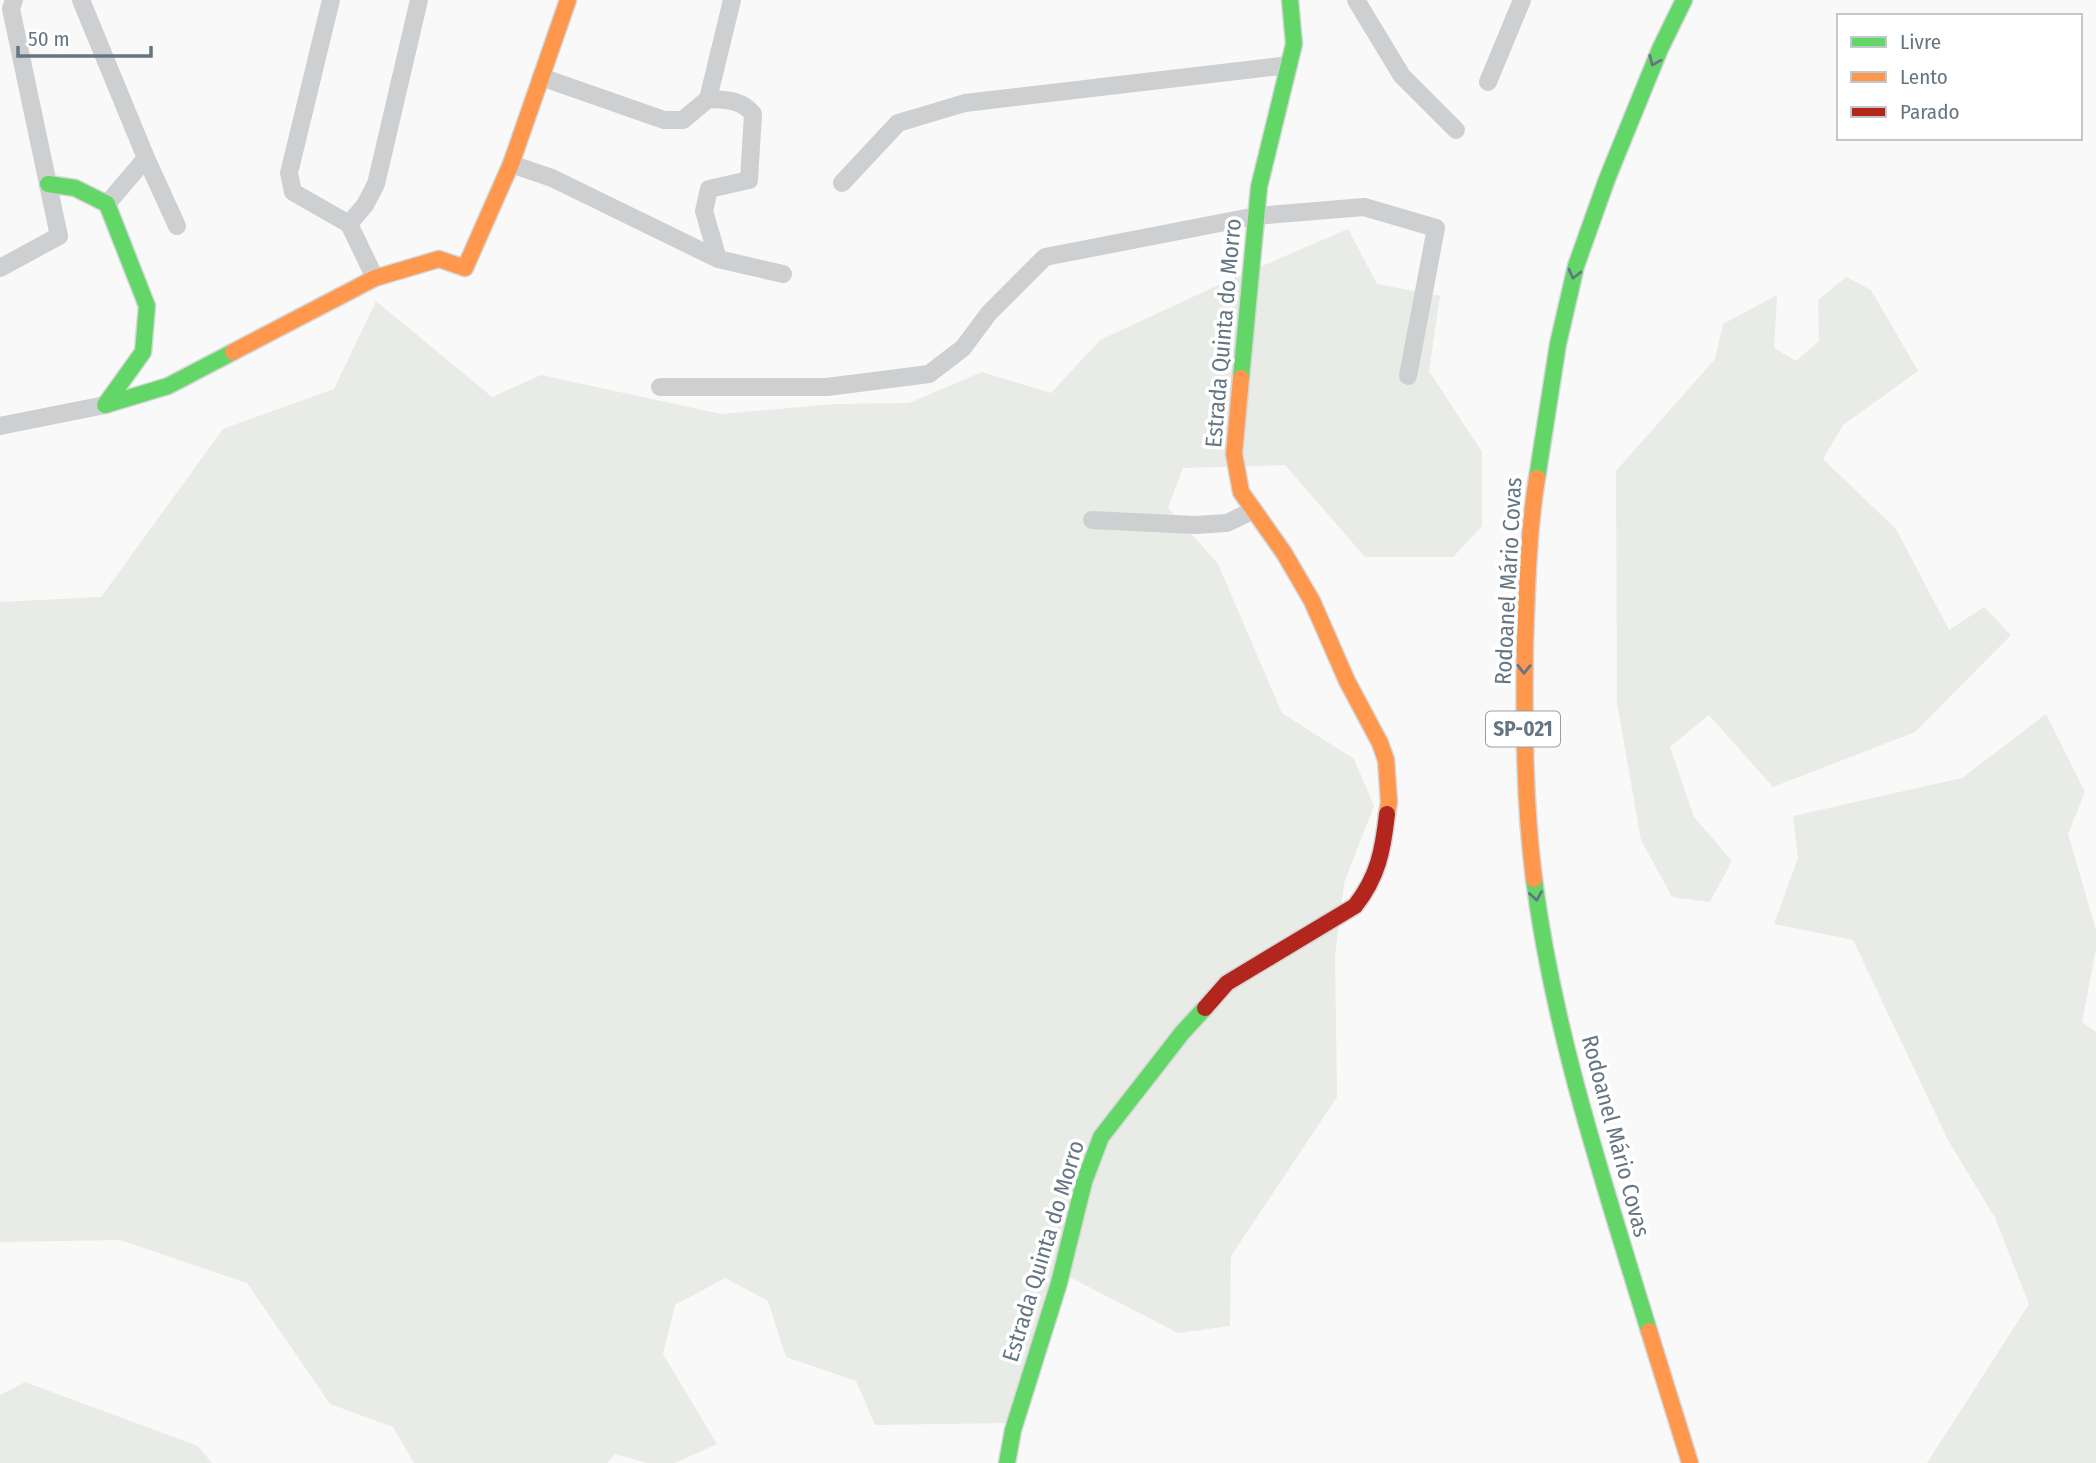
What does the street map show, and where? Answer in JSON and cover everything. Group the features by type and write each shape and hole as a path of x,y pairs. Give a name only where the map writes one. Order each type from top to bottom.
{"main road":[{"path":"105,405 168,386 374,278 439,258 465,268 511,164 568,0"},
{"name":"Estrada Quinta do Morro","path":"1007,1463 1013,1430 1059,1283 1084,1182 1101,1137 1182,1032 1227,983 1355,905 1369,887 1377,869 1384,840 1389,802 1385,760 1380,743 1300,578 1241,492 1234,454 1255,251 1256,216 1265,156 1294,44 1290,0"},
{"name":"Rodoanel Mário Covas","path":"1684,0 1655,60 1607,179 1576,266 1558,344 1531,513 1522,744 1528,832 1537,902 1563,1027 1590,1140 1689,1463"},
{"path":"48,184 75,188 107,204 146,306 143,352 105,405"}],"street":[{"path":"0,268 59,236 10,9 14,0"},
{"path":"80,0 177,226"},
{"path":"331,0 289,173 293,192 349,225 374,278"},
{"path":"349,225 365,205 376,184 419,0"},
{"path":"541,77 664,120 683,120 708,99 732,0"},
{"path":"1356,0 1402,76 1456,130"},
{"path":"1488,82 1517,1"},
{"path":"842,183 898,123 965,103 1290,65"},
{"path":"708,99 731,100 746,105 753,114 748,180 709,189 704,211 718,259"},
{"path":"107,204 146,158"},
{"path":"511,164 552,178 718,259 783,274"},
{"path":"660,387 827,387 929,374 963,348 989,313 1045,257 1256,216 1364,207 1436,228 1408,376"},
{"path":"0,426 105,405"},
{"path":"1091,520 1195,525 1227,523 1254,510"}],"shaded area":[{"path":"1348,229 1377,284 1440,296 1429,371 1482,452 1482,526 1453,557 1365,557 1285,465 1183,468 1168,508 1218,564 1282,713 1354,759 1374,806 1344,883 1335,955 1337,1097 1231,1256 1230,1326 1178,1333 1054,1269 1007,1423 875,1425 856,1381 786,1357 768,1301 725,1278 675,1305 663,1354 717,1444 675,1463 647,1463 615,1454 607,1463 414,1463 393,1427 330,1404 247,1283 120,1240 0,1242 0,602 101,597 223,429 334,389 376,301 492,397 541,375 721,414 836,404 909,403 982,372 1051,393 1100,340"},
{"path":"1846,277 1871,290 1918,371 1843,425 1823,459 1896,529 1949,630 1984,607 2011,635 1915,732 1773,787 1709,715 1670,747 1694,817 1732,861 1710,902 1672,897 1641,840 1617,703 1616,471 1715,359 1723,324 1777,295 1774,348 1796,361 1819,341 1818,300"},
{"path":"2046,714 2085,792 2068,834 2096,930 2096,949 2082,1022 2096,1032 2096,1463 1927,1463 2029,1304 1995,1218 1948,1140 1853,940 1774,924 1798,858 1793,816 1962,778"},
{"path":"25,1382 198,1446 212,1463 0,1463 0,1395"}],"traffic: fast":[{"path":"1241,378 1259,187 1294,44 1290,0"},
{"path":"1537,478 1558,344 1576,266 1607,179 1660,49 1684,0"},
{"path":"48,184 75,188 107,204 147,306 143,352 105,405 168,386 233,352"},
{"path":"1534,879 1567,1051 1649,1331"},
{"path":"1007,1463 1013,1430 1059,1283 1084,1182 1101,1137 1182,1033 1205,1008"}],"traffic: slow":[{"path":"233,352 375,278 439,259 465,268 511,164 568,0"},
{"path":"1241,378 1234,454 1241,492 1284,553 1312,601 1347,681 1380,743 1386,760 1389,802 1387,814"},
{"path":"1534,879 1526,791 1525,644 1528,561 1537,478"},
{"path":"1649,1331 1690,1463"}],"traffic: jam":[{"path":"1205,1008 1227,983 1355,906 1378,863 1387,814"}]}
